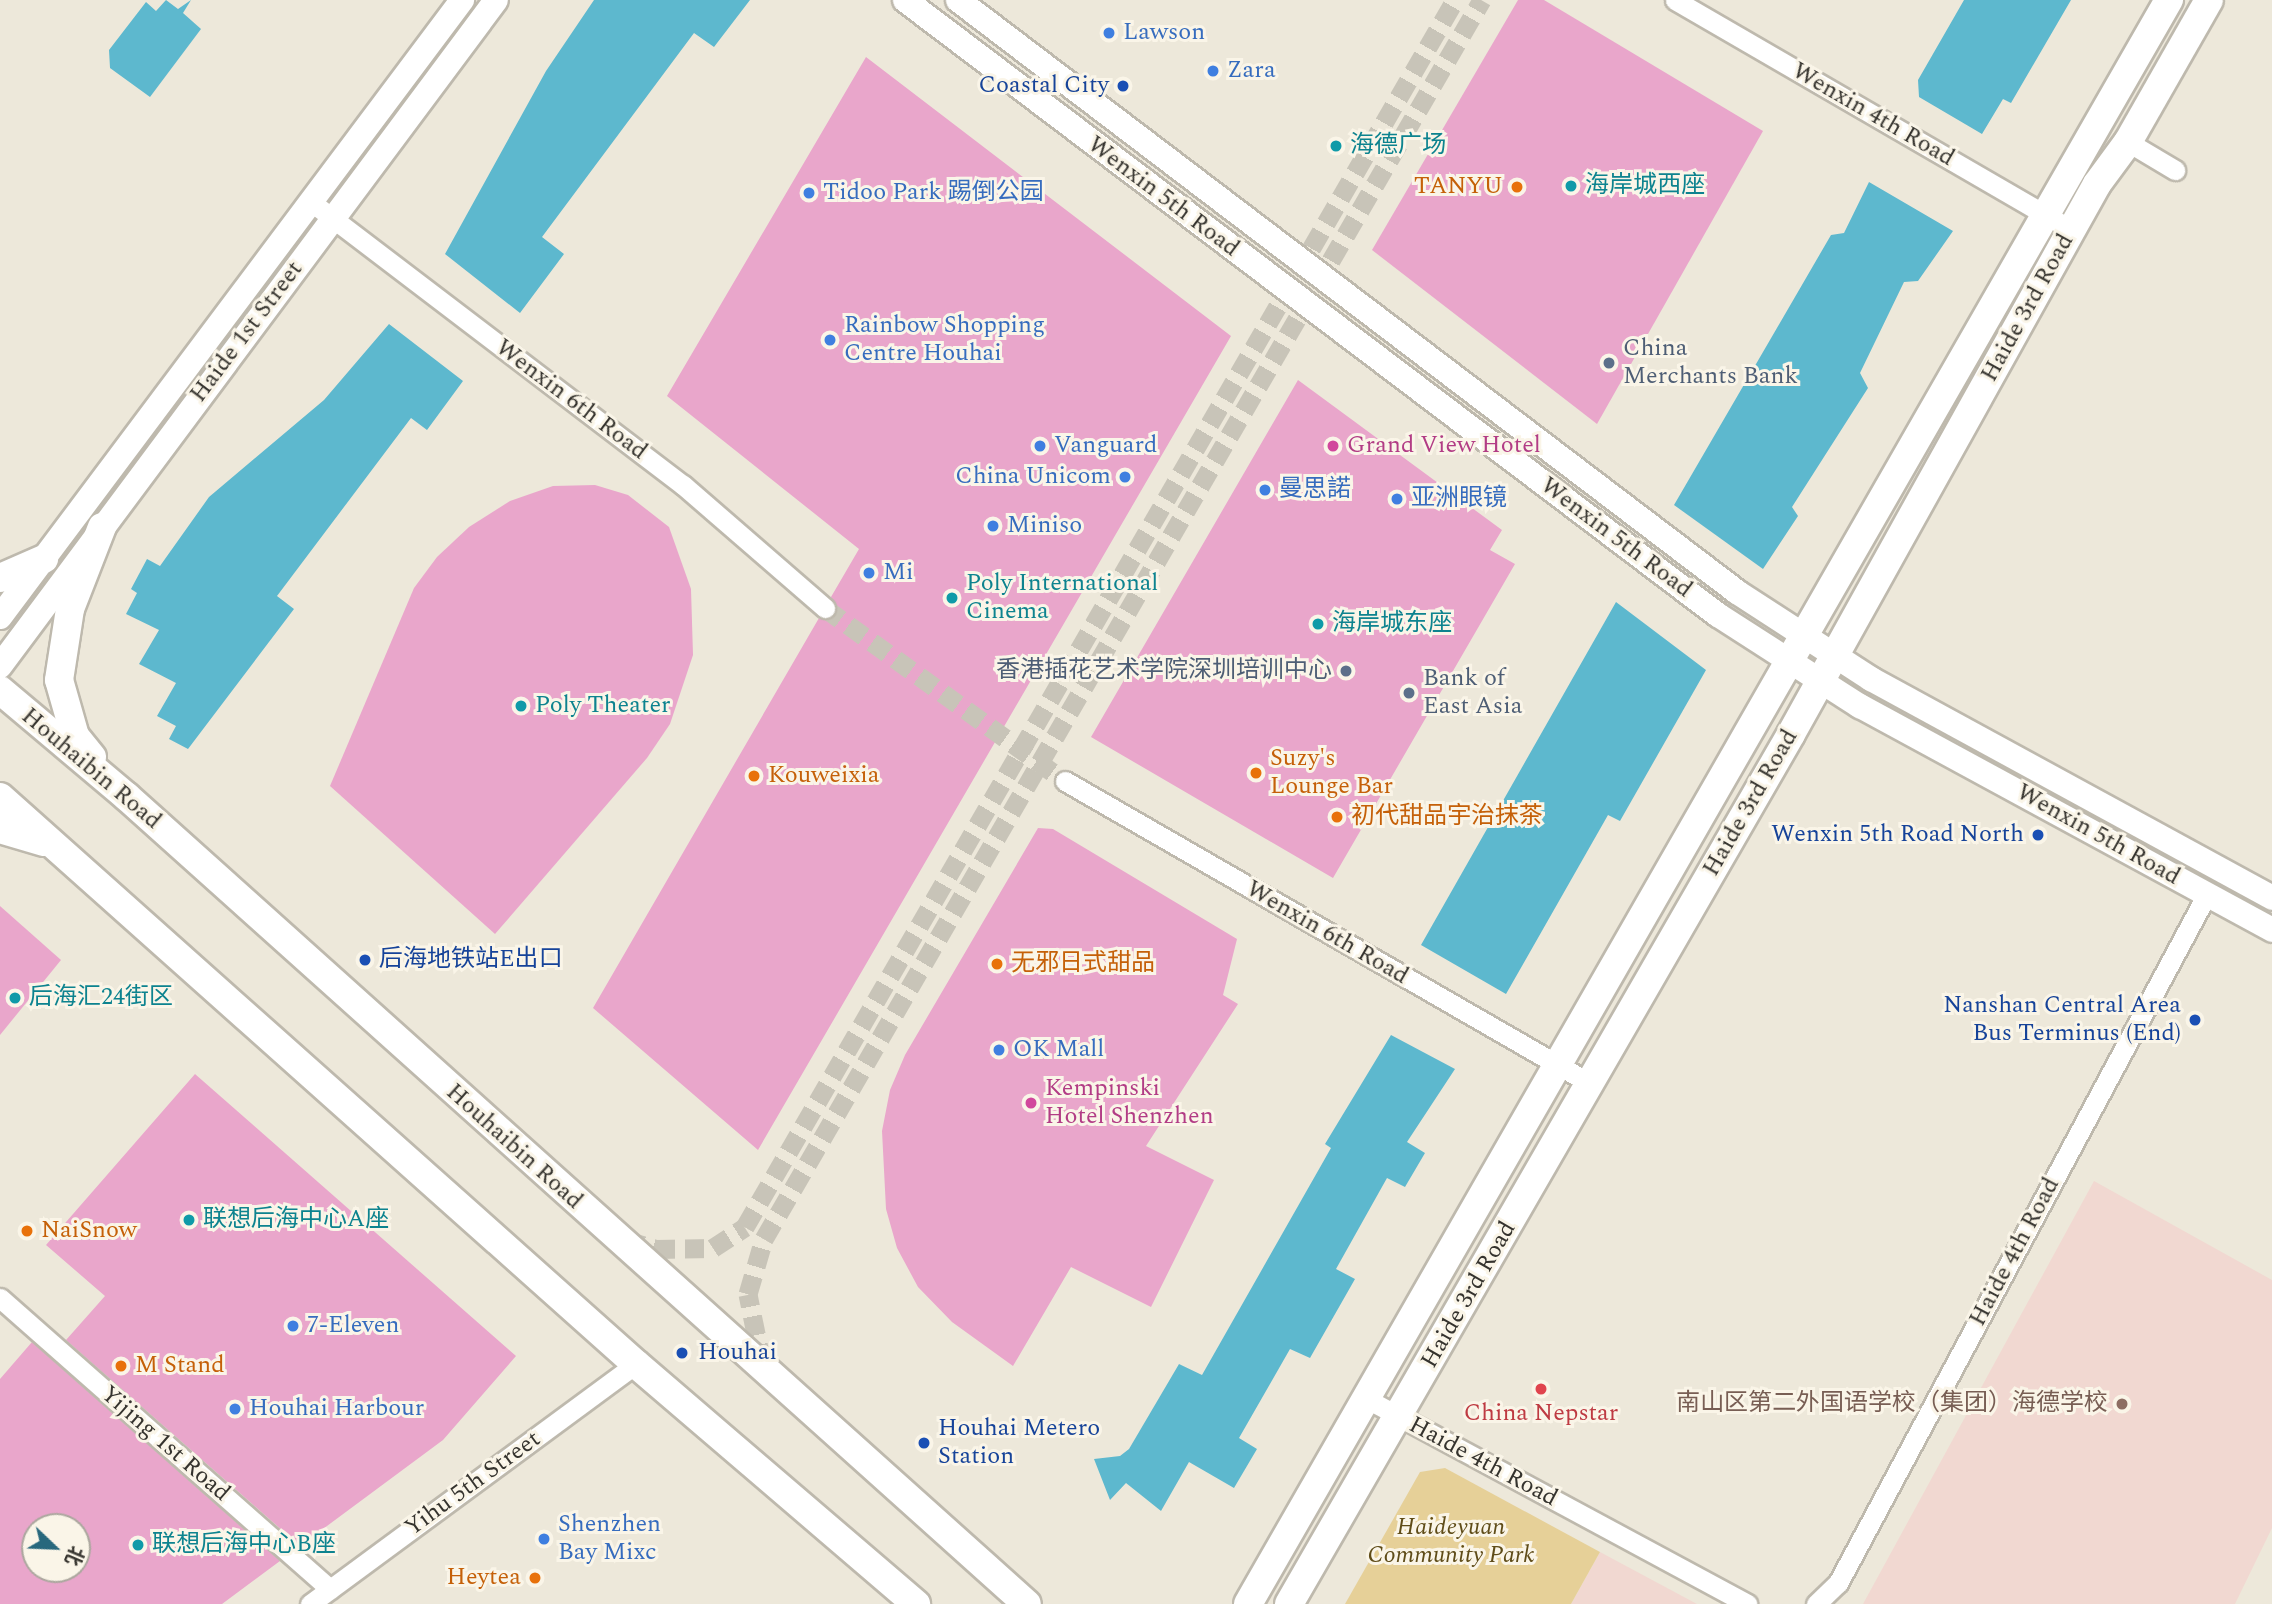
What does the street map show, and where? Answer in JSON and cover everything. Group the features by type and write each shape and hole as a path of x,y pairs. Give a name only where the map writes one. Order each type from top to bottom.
{"main road":[{"name":"Haide 3rd Road","path":"1249,1602 1806,637 2043,213 2168,0"},
{"name":"Haide 3rd Road","path":"1289,1604 1821,681 2071,230 2128,142 2209,0"},
{"path":"102,527 70,609 59,680 75,736 126,796"},
{"path":"0,578 44,559"},
{"name":"Houhaibin Road","path":"0,690 126,796 1028,1602"},
{"path":"0,797 636,1364 916,1604"},
{"path":"0,829 56,846"}],"street":[{"name":"Haide 1st Street","path":"0,617 462,0"},
{"name":"Haide 1st Street","path":"0,666 496,0"},
{"name":"Wenxin 5th Road","path":"905,0 1651,565 1791,662 2272,930"},
{"name":"Wenxin 5th Road","path":"958,0 1302,266 1737,592 1835,656 2272,898"},
{"name":"Wenxin 4th Road","path":"1675,0 2071,230"},
{"path":"2128,142 2175,170"},
{"name":"Wenxin 6th Road","path":"310,201 683,485 825,608"},
{"name":"Wenxin 6th Road","path":"1065,781 1591,1084"},
{"name":"Haide 4th Road","path":"1816,1604 1838,1583 2207,894"},
{"name":"Yijing 1st Road","path":"0,1298 330,1589"},
{"name":"Yihu 5th Street","path":"310,1604 636,1364"},
{"name":"Haide 4th Road","path":"1367,1399 1747,1604"}],"shaded area":[{"name":"南山区第二外国语学校（集团）海德学校","path":"2094,1181 2272,1280 2272,1528 2235,1604 1863,1604"},
{"path":"1600,1552 1697,1604 1571,1604"}],"green space":[{"name":"Haideyuan Community Park","path":"1445,1468 1600,1552 1571,1604 1345,1604 1420,1472"}],"water":[{"path":"166,0 178,9 191,0 183,13 201,29 150,97 110,68 109,50 146,2 156,11"},
{"path":"594,0 750,0 714,47 694,33 542,237 564,254 520,313 445,254 546,71"},
{"path":"1964,0 2071,0 2011,103 2003,99 1982,134 1919,97 1918,80"},
{"path":"1869,182 1953,231 1918,281 1904,282 1860,373 1868,388 1792,507 1798,516 1763,569 1674,505 1831,235 1844,233"},
{"path":"389,324 463,381 427,430 411,418 277,596 294,609 188,749 169,739 176,726 157,716 176,683 139,664 159,630 126,614 137,593 131,589 147,559 160,566 209,497 324,400"},
{"path":"1616,602 1706,670 1620,821 1608,815 1506,994 1421,945"},
{"path":"1391,1035 1455,1069 1407,1142 1425,1153 1405,1187 1387,1178 1336,1269 1355,1279 1310,1358 1290,1349 1239,1438 1257,1449 1234,1488 1189,1462 1161,1511 1126,1483 1110,1500 1094,1459 1120,1456 1129,1449 1179,1364 1202,1375 1331,1148 1325,1144"}],"building":[{"name":"海岸城西座","path":"1518,0 1544,0 1763,131 1597,424 1372,250"},
{"path":"866,57 1231,336 758,1150 593,1008 819,618 835,615 831,597 859,549 667,396"},
{"name":"海岸城东座","path":"1298,380 1502,530 1490,550 1515,564 1333,878 1091,737"},
{"name":"Poly Theater","path":"595,485 628,495 669,527 691,589 693,655 670,724 647,758 495,934 330,786 414,588 437,557 469,527 510,501 553,486"},
{"name":"Kempinski Hotel Shenzhen","path":"1038,828 1053,829 1237,939 1223,995 1238,1004 1146,1146 1214,1180 1151,1307 1071,1267 1013,1366 952,1322 918,1287 897,1248 886,1209 882,1131 890,1090 905,1055"},
{"name":"后海汇24街区","path":"0,906 61,960 0,1035"},
{"name":"Houhai Harbour","path":"195,1074 516,1356 443,1440 300,1546 66,1340 105,1296 46,1245"},
{"path":"32,1342 280,1561 222,1604 0,1604 0,1379"}],"tunnel":[{"path":"625,1240 656,1249 713,1248 745,1227 1455,0"},
{"path":"762,1363 748,1294 764,1239 1482,0"},
{"path":"825,608 1065,781"}],"place":[{"name":"Lawson","path":"1109,33"},
{"name":"Zara","path":"1213,71"},
{"name":"Coastal City","path":"1123,86"},
{"name":"海德广场","path":"1336,146"},
{"name":"海岸城西座","path":"1571,186"},
{"name":"TANYU","path":"1517,187"},
{"name":"Tidoo Park 踢倒公园","path":"809,193"},
{"name":"Rainbow Shopping Centre Houhai","path":"830,340"},
{"name":"China Merchants Bank","path":"1609,363"},
{"name":"Vanguard","path":"1040,446"},
{"name":"Grand View Hotel","path":"1333,446"},
{"name":"China Unicom","path":"1125,477"},
{"name":"曼思諾","path":"1265,490"},
{"name":"亚洲眼镜","path":"1397,499"},
{"name":"Miniso","path":"993,526"},
{"name":"Mi","path":"869,573"},
{"name":"Poly International Cinema","path":"952,598"},
{"name":"海岸城东座","path":"1318,624"},
{"name":"香港插花艺术学院深圳培训中心","path":"1346,671"},
{"name":"Bank of East Asia","path":"1409,693"},
{"name":"Poly Theater","path":"521,706"},
{"name":"Suzy's Lounge Bar","path":"1256,773"},
{"name":"Kouweixia","path":"754,776"},
{"name":"初代甜品宇治抹茶","path":"1337,817"},
{"name":"Wenxin 5th Road North","path":"2038,835"},
{"name":"后海地铁站E出口","path":"365,960"},
{"name":"无邪日式甜品","path":"997,964"},
{"name":"后海汇24街区","path":"15,998"},
{"name":"Nanshan Central Area Bus Terminus (End)","path":"2195,1020"},
{"name":"OK Mall","path":"999,1050"},
{"name":"Kempinski Hotel Shenzhen","path":"1031,1103"},
{"name":"联想后海中心A座","path":"189,1220"},
{"name":"NaiSnow","path":"27,1231"},
{"name":"7-Eleven","path":"293,1326"},
{"name":"Houhai","path":"682,1353"},
{"name":"M Stand","path":"121,1366"},
{"name":"China Nepstar","path":"1541,1389"},
{"name":"南山区第二外国语学校（集团）海德学校","path":"2122,1404"},
{"name":"Houhai Harbour","path":"235,1409"},
{"name":"Houhai Metero Station","path":"924,1443"},
{"name":"Shenzhen Bay Mixc","path":"544,1539"},
{"name":"联想后海中心B座","path":"138,1545"},
{"name":"Heytea","path":"535,1578"}]}
